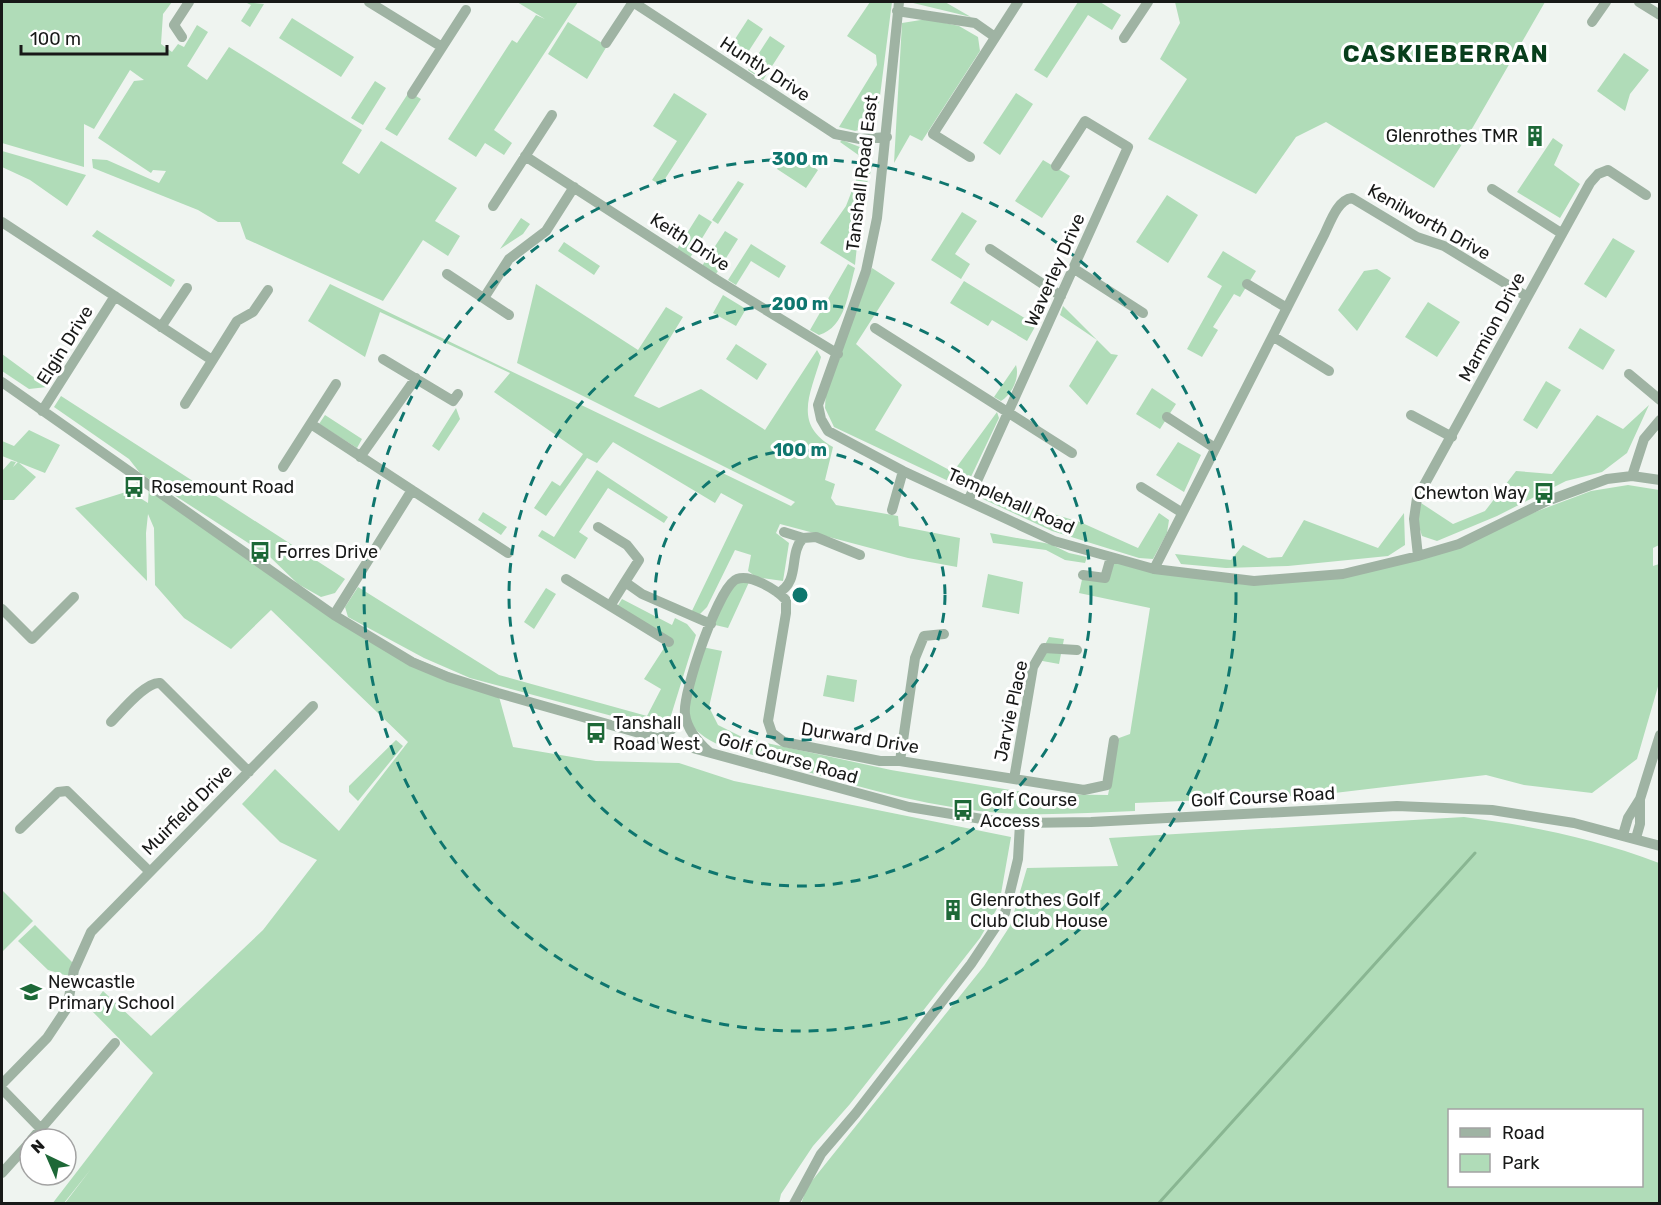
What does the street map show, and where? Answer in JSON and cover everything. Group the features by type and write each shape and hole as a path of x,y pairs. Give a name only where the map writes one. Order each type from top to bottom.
{"street":[{"path":"182,37 174,25 189,2"},
{"path":"369,2 442,47"},
{"name":"Huntly Drive","path":"606,43 633,2 835,134 860,139 887,137"},
{"path":"970,157 933,134 1018,2"},
{"path":"1124,38 1148,2"},
{"path":"1592,22 1606,2"},
{"path":"1639,2 1659,15"},
{"path":"898,6 975,23 995,37"},
{"name":"Tanshall Road East","path":"818,413 819,399 838,354 866,271 877,218 887,137 898,6"},
{"path":"412,94 466,10"},
{"path":"493,206 552,115"},
{"name":"Waverley Drive","path":"968,501 1128,147 1084,121 1056,166"},
{"name":"Keith Drive","path":"525,156 838,354"},
{"name":"Marmion Drive","path":"1418,556 1414,519 1417,498 1590,183 1598,174 1608,170 1646,195"},
{"path":"484,298 509,259 546,231 574,188"},
{"path":"1492,189 1561,233"},
{"name":"Kenilworth Drive","path":"1287,308 1335,214 1347,199 1352,198 1417,237 1444,246 1526,296"},
{"name":"Elgin Drive","path":"2,222 212,360"},
{"path":"990,249 1061,296"},
{"path":"1073,268 1143,313"},
{"path":"447,274 509,315"},
{"path":"1154,569 1181,512 1274,337 1287,308 1247,284"},
{"path":"161,327 186,288"},
{"path":"185,404 237,321 253,312 268,290"},
{"name":"Elgin Drive","path":"42,411 115,296"},
{"path":"875,328 1072,453"},
{"path":"1274,337 1329,371"},
{"path":"383,359 453,401 458,394"},
{"path":"1629,374 1659,400"},
{"path":"360,457 416,378"},
{"name":"Golf Course Road","path":"2,382 334,615 412,662 448,677 712,754 909,807 1020,823 1190,818 1397,806 1492,810 1623,835 1659,846"},
{"path":"283,467 336,384"},
{"name":"Templehall Road","path":"818,413 828,431 903,471 1054,541 1154,569 1254,581 1343,574 1418,556 1459,544 1557,498 1606,479 1632,476 1659,480"},
{"path":"1411,415 1452,437"},
{"path":"1167,417 1215,448"},
{"path":"1632,476 1644,439 1659,420"},
{"path":"310,424 508,553"},
{"path":"892,510 903,471"},
{"path":"1141,488 1181,512"},
{"path":"334,615 411,490"},
{"path":"598,527 627,546 639,560 610,606"},
{"path":"784,532 803,538 816,537 860,555"},
{"path":"712,754 694,736 685,715 687,694 711,624 726,592 735,579 750,580 778,592 791,581 797,549 803,538"},
{"path":"1083,575 1105,578 1111,557"},
{"path":"566,579 669,642"},
{"path":"625,582 642,594 711,624"},
{"name":"Durward Drive","path":"778,592 786,600 787,607 768,713 772,732 784,742 880,761 900,761 1084,790 1107,784 1114,740"},
{"path":"2,609 32,639 74,597"},
{"path":"900,761 915,658 924,636 944,634"},
{"name":"Jarvie Place","path":"1014,778 1033,667 1044,648 1077,650"},
{"name":"Muirfield Drive","path":"111,722 147,687 160,683 249,772"},
{"name":"Muirfield Drive","path":"2,1084 47,1038 67,1008 74,970 91,932 313,706"},
{"path":"658,738 667,734 685,715"},
{"path":"1623,835 1628,818 1640,799 1659,735"},
{"name":"Muirfield Drive","path":"20,829 58,792 67,791 149,871"},
{"path":"1636,838 1640,824 1640,799"},
{"path":"794,1203 821,1154 856,1113 971,964 1005,913 1018,859 1020,823"},
{"path":"43,1127 115,1043"},
{"path":"2,1089 39,1127"},
{"path":"2,1173 18,1155"}],"green space":[{"path":"2,2 172,2 163,14 161,44 172,52 178,44 184,47 197,25 208,32 187,66 207,80 229,47 362,130 342,163 359,174 381,141 457,188 435,221 460,236 448,256 423,240 383,301 246,239 240,222 218,222 198,210 93,168 92,159 107,160 159,183 166,171 153,170 151,173 98,138 134,81 144,80 130,70 94,129 84,124 84,167 2,143"},
{"path":"245,2 264,4 250,27 241,21 251,5"},
{"path":"517,2 578,2 494,130 512,143 504,155 485,143 476,157 448,139 512,40 517,43 536,15 545,19"},
{"path":"870,2 892,2 877,119 874,126 855,131 839,127 877,65 876,55 847,36"},
{"path":"909,2 945,2 971,17"},
{"path":"1078,2 1100,2 1121,15 1112,30 1088,15 1047,78 1034,70"},
{"path":"1175,2 1545,2 1473,127 1434,188 1326,122 1296,137 1256,194 1148,139 1187,79 1160,59 1180,23"},
{"path":"292,18 354,57 341,77 279,38"},
{"path":"748,19 763,29 741,63 726,53"},
{"path":"927,19 959,26 978,37 980,51 922,141 910,135 894,163 902,23"},
{"path":"568,22 607,46 587,79 548,54"},
{"path":"770,36 785,46 763,80 748,70"},
{"path":"1624,53 1649,70 1630,94 1625,111 1597,91"},
{"path":"375,81 386,88 363,125 351,118"},
{"path":"409,92 421,99 397,136 385,129"},
{"path":"674,93 707,114 661,185 652,180 677,141 653,126"},
{"path":"1016,93 1033,104 1000,155 983,143"},
{"path":"1553,138 1563,145 1554,165 1580,184 1560,218 1517,192"},
{"path":"842,140 870,151 873,165 862,198 855,265 820,243 846,206 864,159 840,142"},
{"path":"2,151 86,175 67,206 30,180 2,167"},
{"path":"788,151 818,170 806,188 777,169"},
{"path":"1043,160 1070,176 1042,218 1015,201"},
{"path":"738,181 744,184 718,224 712,220"},
{"path":"1167,195 1198,215 1168,263 1136,242"},
{"path":"962,212 977,221 955,254 970,264 961,279 931,260"},
{"path":"699,214 712,222 690,258 677,249"},
{"path":"521,218 530,224 523,234 500,249"},
{"path":"97,230 175,280 171,287 92,236"},
{"path":"725,231 738,239 716,274 702,266"},
{"path":"1613,238 1635,251 1606,298 1584,284"},
{"path":"564,242 600,266 594,275 558,251"},
{"path":"751,244 786,266 779,278 751,261 736,285 728,280"},
{"path":"1223,251 1256,271 1240,297 1234,294 1213,327 1218,330 1202,357 1187,349 1222,286 1207,277"},
{"path":"848,264 855,268 848,298 835,325 819,335 810,330"},
{"path":"872,268 895,283 856,344 902,385 875,430 953,472 997,412 999,418 969,481 959,486 834,427 825,408 826,388"},
{"path":"1377,269 1391,278 1357,331 1338,310 1364,271"},
{"path":"964,281 1036,325 1027,341 992,320 988,326 950,303"},
{"path":"330,284 791,506 795,502 517,363 536,284 638,350 666,307 683,317 634,396 659,408 701,389 765,430 817,350 821,357 810,395 809,418 812,428 820,438 833,447 825,480 835,484 831,498 836,505 898,516 899,526 960,538 957,567 908,558 780,524 776,533 789,543 783,581 756,577 748,571 751,555 735,550 707,607 700,614 690,615 743,505 721,493 715,503 613,442 597,463 587,458 546,516 534,508 552,481 560,486 583,454 494,392 510,373 380,312 365,357 308,321"},
{"path":"723,295 746,309 736,326 713,313"},
{"path":"1428,302 1460,322 1437,357 1405,337"},
{"path":"1063,306 1097,340 1060,315"},
{"path":"1580,328 1615,350 1603,370 1568,348"},
{"path":"1097,340 1111,354 1118,355 1087,405 1069,386"},
{"path":"736,344 767,364 757,380 726,359"},
{"path":"2,354 47,387 29,389 2,371"},
{"path":"1016,365 1017,375 1014,385 1001,401 994,397"},
{"path":"1546,381 1561,390 1537,429 1523,420"},
{"path":"1152,388 1176,404 1160,429 1136,414"},
{"path":"61,396 345,579 335,593 321,597 298,584 270,557 140,473 129,459 54,407"},
{"path":"1649,405 1627,453 1602,472 1566,481 1497,516 1437,541 1422,536 1417,520 1421,503 1453,524 1485,511 1516,471 1552,474 1597,415 1623,429"},
{"path":"456,408 460,419 439,451 432,446"},
{"path":"325,415 362,439 357,448 319,424"},
{"path":"29,430 60,445 45,473 2,456 2,441 14,446"},
{"path":"1178,442 1201,455 1184,492 1156,475"},
{"path":"11,461 16,462 13,467 18,462 36,477 14,500 2,500 2,471"},
{"path":"597,470 668,517 664,523 608,488 579,532 588,538 575,559 538,536 542,530 554,537"},
{"path":"980,485 1013,502 1080,522 1138,548 1159,513 1169,520 1167,533 1153,559 1139,558 1052,531 983,499"},
{"path":"1628,485 1659,490 1659,545 1653,548 1653,566 1659,564 1659,683 1637,759 1592,793 1524,785 1486,775 1326,794 1315,792 1300,796 1135,803 1135,811 1057,814 998,813 912,800 781,764 717,744 698,732 689,718 689,699 702,647 722,651 709,707 718,725 744,738 891,770 1035,794 1108,795 1119,738 1130,734 1150,608 1079,593 1083,575 1105,578 1111,557 1254,581 1343,574 1418,556 1591,491"},
{"path":"149,486 381,644 498,693 513,747 596,761 679,763 734,781 1011,837 999,905 980,938 850,1104 813,1146 781,1194 779,1203 65,1203 91,1169 78,1185 78,1170 153,1073 90,1009 103,991 151,1036 263,930 317,860 280,842 242,804 275,769 339,831 408,742 271,610 231,649 184,618 155,585 154,528 148,514 147,581 75,508 129,491 148,503"},
{"path":"483,512 507,527 501,535 478,520"},
{"path":"1404,513 1405,545 1388,556 1288,566 1226,568 1181,564 1175,554 1231,560 1243,545 1268,558 1282,557 1304,520 1378,548"},
{"path":"990,533 1050,544 1069,553 1087,557 1085,563 1065,560 1046,550 993,543"},
{"path":"988,574 1023,582 1019,614 982,607"},
{"path":"750,580 728,628 711,624 730,584"},
{"path":"358,587 499,675 647,716 661,689 644,679 668,642 615,610 622,599 672,625 675,618 687,624 696,635 669,722 646,725 470,678 424,658 348,617 345,607"},
{"path":"546,588 556,594 534,629 524,622"},
{"path":"1049,637 1064,639 1059,664 1037,660"},
{"path":"827,675 857,680 854,702 823,696"},
{"path":"396,740 403,746 358,801 349,792 349,786"},
{"path":"1464,817 1563,834 1659,863 1659,1203 801,1204 807,1187 984,966 1010,926 1027,868 1118,866 1109,838"},
{"path":"2,890 33,921 2,952"},
{"path":"35,925 74,964 68,976 48,970 18,941"},
{"path":"65,1187 77,1187 64,1203 52,1204"}],"waterway":[{"path":"1158,1204 1475,853"}],"place":[{"name":"Glenrothes TMR","path":"1535,136"},
{"name":"Rosemount Road","path":"134,487"},
{"name":"Chewton Way","path":"1544,493"},
{"name":"Forres Drive","path":"260,552"},
{"name":"Tanshall Road West","path":"596,733"},
{"name":"Golf Course Access","path":"963,810"},
{"name":"Glenrothes Golf Club Club House","path":"953,910"},
{"name":"Newcastle Primary School","path":"31,992"}],"district":[{"name":"CASKIEBERRAN","path":"1446,54"}]}
